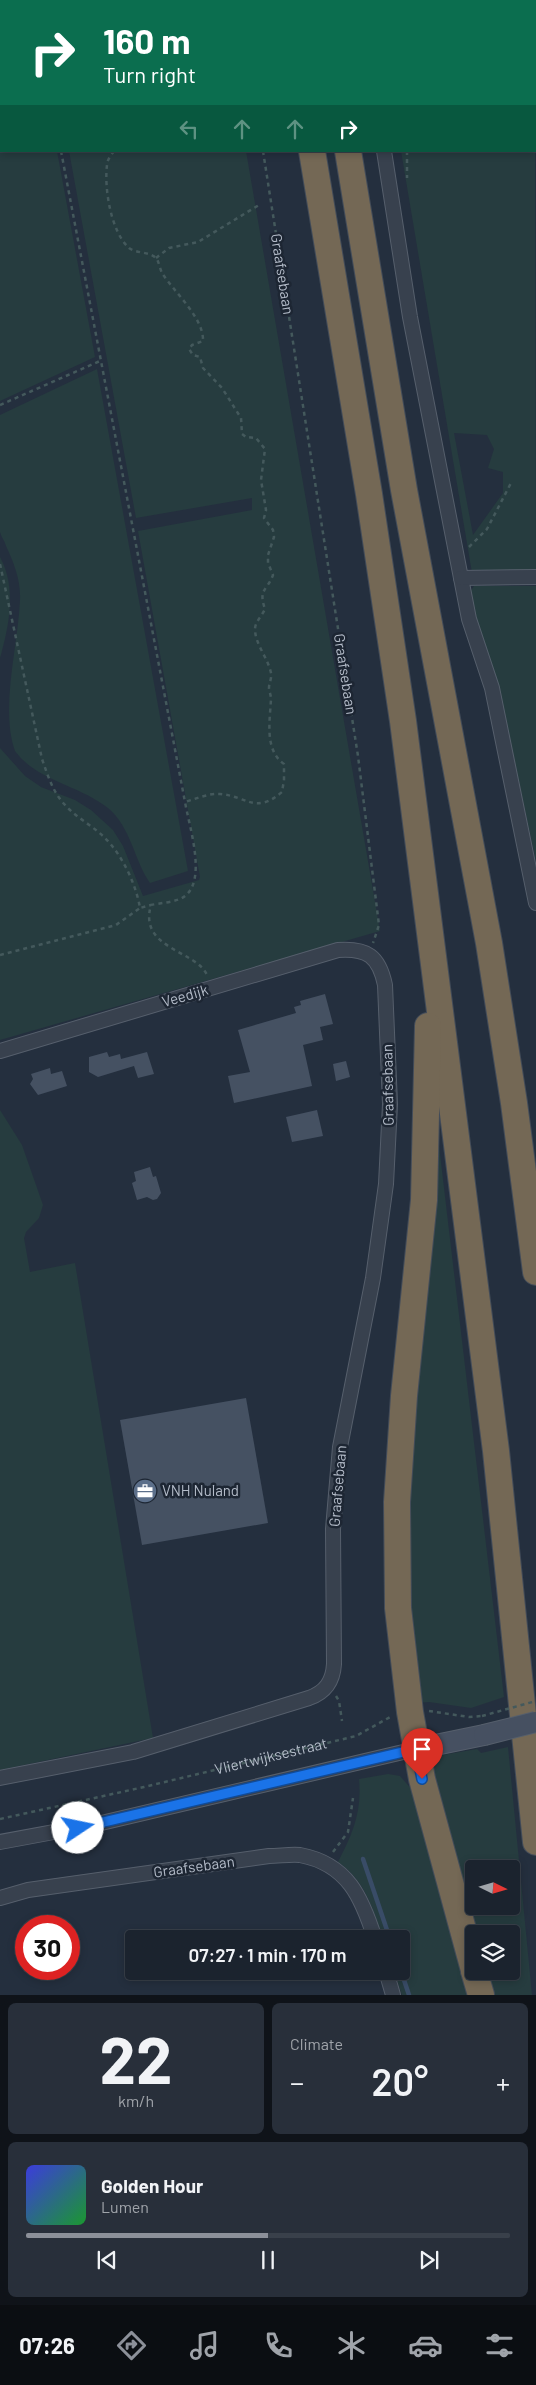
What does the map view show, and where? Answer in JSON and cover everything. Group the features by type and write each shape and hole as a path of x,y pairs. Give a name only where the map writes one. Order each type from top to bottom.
{"highway":[{"path":"312,152 369,494 394,662 496,1451 536,1842"},
{"path":"348,152 404,490 489,943 514,1103 536,1272"},
{"path":"432,951 427,1052 424,1200 404,1396 397,1502 398,1608 416,1749 465,1937"},
{"path":"477,1980 481,1995"}],"street":[{"path":"384,152 410,317 469,619 492,688 536,903"},
{"path":"461,578 536,576"},
{"name":"Veedijk","path":"0,1051 338,950 351,949 370,955"},
{"name":"Graafsebaan","path":"327,1687 334,1673 333,1529 340,1447 374,1278 386,1184 390,1104 385,985 377,962 370,955"},
{"path":"0,1778 133,1752 309,1698 327,1687"},
{"name":"Vliertwijksestraat","path":"0,1842 97,1824 416,1749 483,1725 536,1722"},
{"name":"Graafsebaan","path":"0,1898 28,1890 270,1856 300,1855 325,1864 344,1876 356,1890 372,1930"},
{"path":"389,1980 393,1995"}],"path":[{"path":"0,955 116,925 140,908 185,897 194,884 197,869 62,152"},
{"path":"113,152 107,164 109,206 116,228 128,247 138,253 148,254 156,258 162,273 189,309 202,334 203,341 189,349 193,355 200,357 202,368 222,388 238,413 241,418 242,434 246,437 256,438 265,450 261,480 266,510 264,518 273,530 274,537 268,555 273,575 271,582 263,590 261,598 265,609 256,622 254,630 271,671 272,679 269,687 271,700 269,707 271,745 278,760 284,764 282,792 264,804 254,804 219,793 185,802"},
{"name":"Graafsebaan","path":"263,152 358,756 379,925 370,955"},
{"path":"407,152 407,178"},
{"path":"156,258 169,248 198,242 259,205"},
{"path":"0,405 100,361"},
{"path":"457,558 487,529 512,484"},
{"path":"0,564 42,759 51,786 66,806 106,839 124,864 138,894 140,908"},
{"path":"151,905 149,912 151,925 157,936 169,948 195,960 205,970 212,988"},
{"path":"327,1687 339,1701 342,1721"},
{"name":"Vliertwijksestraat","path":"0,1819 144,1787 356,1736 382,1719 410,1712 427,1711 470,1717 483,1725 536,1702"},
{"path":"325,1864 348,1832 353,1798"}],"green space":[{"path":"0,152 57,152 95,357 0,401"},
{"path":"69,152 246,152 380,931 0,1040 0,748 25,776 41,787 75,800 91,810 113,830 123,846 143,896 199,880 200,877 138,531 252,510 252,498 136,518"},
{"path":"401,152 535,152 536,573 472,573","holes":["454,433 487,435 494,449 488,468 503,472 503,493 473,535"]},
{"path":"97,369 188,871 150,883 122,824 108,808 97,800 46,776 24,761 15,751 9,716 9,697 19,618 20,593 14,566 0,532 0,415"},
{"path":"0,557 8,581 10,607 0,658"},
{"path":"474,586 536,586 536,861 504,714 468,595"},
{"path":"434,1103 504,1697 471,1708 429,1702 417,1703 407,1607 406,1502"},
{"path":"0,1110 22,1145 43,1205 39,1218 26,1232 24,1238 30,1272 75,1263 153,1738 0,1770"},
{"path":"508,1747 519,1860 465,1860 465,1902 428,1772 434,1758 437,1756 477,1749 481,1753"},
{"path":"388,1774 400,1776 413,1791 468,1995 402,1995 397,1980 410,1980 410,1930 380,1930 367,1896 361,1886 355,1877 338,1862 358,1812 359,1779"},
{"path":"520,1871 532,1995 487,1995 483,1980 520,1980 520,1925 471,1925 469,1915 520,1915"}],"building":[{"path":"325,994 333,1024 320,1027 323,1040 303,1045 312,1086 234,1103 228,1076 250,1072 238,1030 296,1013 294,1007 301,1005 300,1001"},
{"path":"107,1052 109,1057 120,1054 121,1059 147,1052 154,1074 138,1078 134,1066 98,1077 89,1072 89,1057"},
{"path":"346,1061 350,1077 336,1081 333,1064"},
{"path":"50,1068 51,1074 62,1071 67,1086 38,1095 30,1084 33,1079 31,1074"},
{"path":"317,1110 323,1136 292,1142 286,1117"},
{"path":"150,1167 153,1177 156,1176 161,1193 157,1199 153,1200 147,1197 137,1200 132,1183 136,1181 134,1172"},
{"path":"246,1398 268,1523 142,1545 120,1420"}],"waterway":[{"path":"363,1859 387,1930"},
{"path":"404,1980 409,1995"}],"place":[{"name":"VNH Nuland","path":"145,1491"}],"route":[{"path":"78,1828 416,1749 422,1779"}]}
